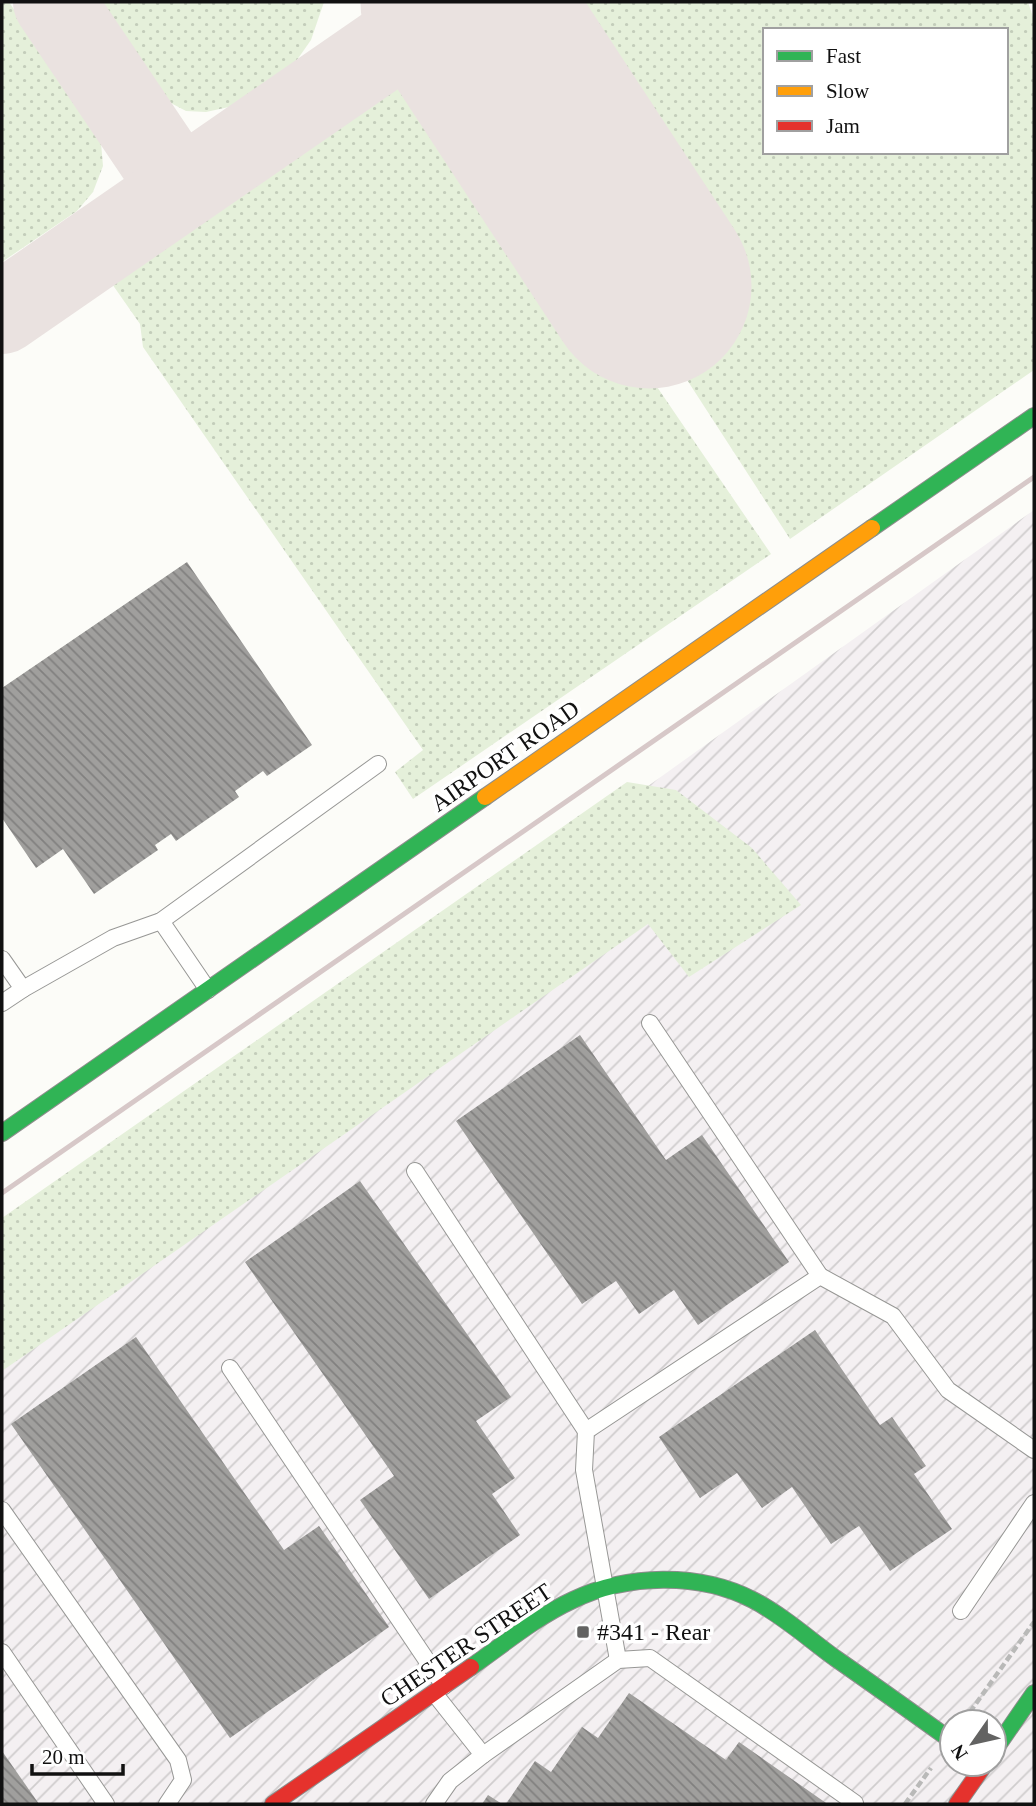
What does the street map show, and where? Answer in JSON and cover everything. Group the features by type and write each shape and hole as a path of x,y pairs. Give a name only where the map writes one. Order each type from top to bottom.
{"street":[{"name":"AIRPORT ROAD","path":"2,1133 1034,416"},
{"name":"CHESTER STREET","path":"273,1804 543,1617 572,1600 606,1587 637,1581 672,1580 704,1584 753,1600 938,1731"},
{"path":"1008,1731 1034,1693"},
{"path":"957,1804 975,1778"}],"lane":[{"path":"2,1003 113,939 161,921 378,764"},
{"path":"161,921 208,990"},
{"path":"2,959 23,989"},
{"path":"649,1023 820,1276 893,1316 948,1390 1034,1450"},
{"path":"415,1171 586,1431 584,1470 618,1660"},
{"path":"586,1431 820,1276"},
{"path":"230,1368 483,1755"},
{"path":"961,1611 1034,1503"},
{"path":"2,1510 178,1760 183,1780 167,1804"},
{"path":"2,1651 106,1804"},
{"path":"434,1804 450,1781 483,1755 618,1660 650,1658 856,1803 854,1804"}],"path":[{"path":"973,1708 1034,1622"},
{"path":"905,1804 930,1769"}],"shaded area":[{"path":"1034,510 1034,1804 2,1804 2,1248"}],"green space":[{"path":"2,2 9,2 88,121 101,143 103,166 93,192 77,211 2,262"},
{"path":"93,2 324,2 311,40 292,67 238,105 206,112 186,111 151,88"},
{"path":"543,2 1028,2 1034,20 1034,370 790,539 634,298 704,249"},
{"path":"397,81 567,339 608,315 771,554 413,799 395,772 423,750 143,347 140,324 110,281"},
{"path":"627,782 676,790 752,848 801,905 689,977 648,924 2,1371 2,1218"}],"building":[{"path":"187,562 312,745 267,776 263,771 235,791 239,797 176,841 171,834 155,845 158,850 94,894 63,849 36,868 2,818 2,688"},
{"path":"580,1035 666,1160 702,1135 789,1262 698,1325 674,1290 639,1314 616,1281 582,1304 456,1121"},
{"path":"360,1181 511,1397 476,1421 515,1478 492,1494 520,1535 429,1599 360,1500 394,1476 245,1262"},
{"path":"815,1330 880,1425 892,1417 926,1466 914,1474 952,1529 890,1571 859,1526 831,1544 792,1487 762,1508 737,1473 700,1498 659,1437"},
{"path":"136,1337 284,1550 319,1526 389,1627 230,1738 11,1424"},
{"path":"629,1693 726,1760 739,1742 826,1803 506,1804 535,1761 551,1772 582,1727 598,1738"},
{"path":"2,1751 39,1804 2,1804"},
{"path":"488,1795 502,1804 482,1804"}],"taxiway":[{"path":"54,2 180,189"},
{"path":"2,313 452,2"}],"runway":[{"path":"463,2 649,286"}],"railway":[{"path":"2,1193 1034,477"}],"traffic: fast":[{"path":"872,528 1034,416"},
{"path":"2,1133 485,797"},
{"path":"471,1667 546,1614 594,1591 639,1581 687,1581 732,1591 764,1606 938,1731"},
{"path":"1008,1731 1034,1693"}],"traffic: slow":[{"path":"485,797 872,528"}],"traffic: jam":[{"path":"273,1804 471,1667"},
{"path":"957,1804 975,1778"}],"place":[{"name":"#341 - Rear","path":"583,1632"}]}
